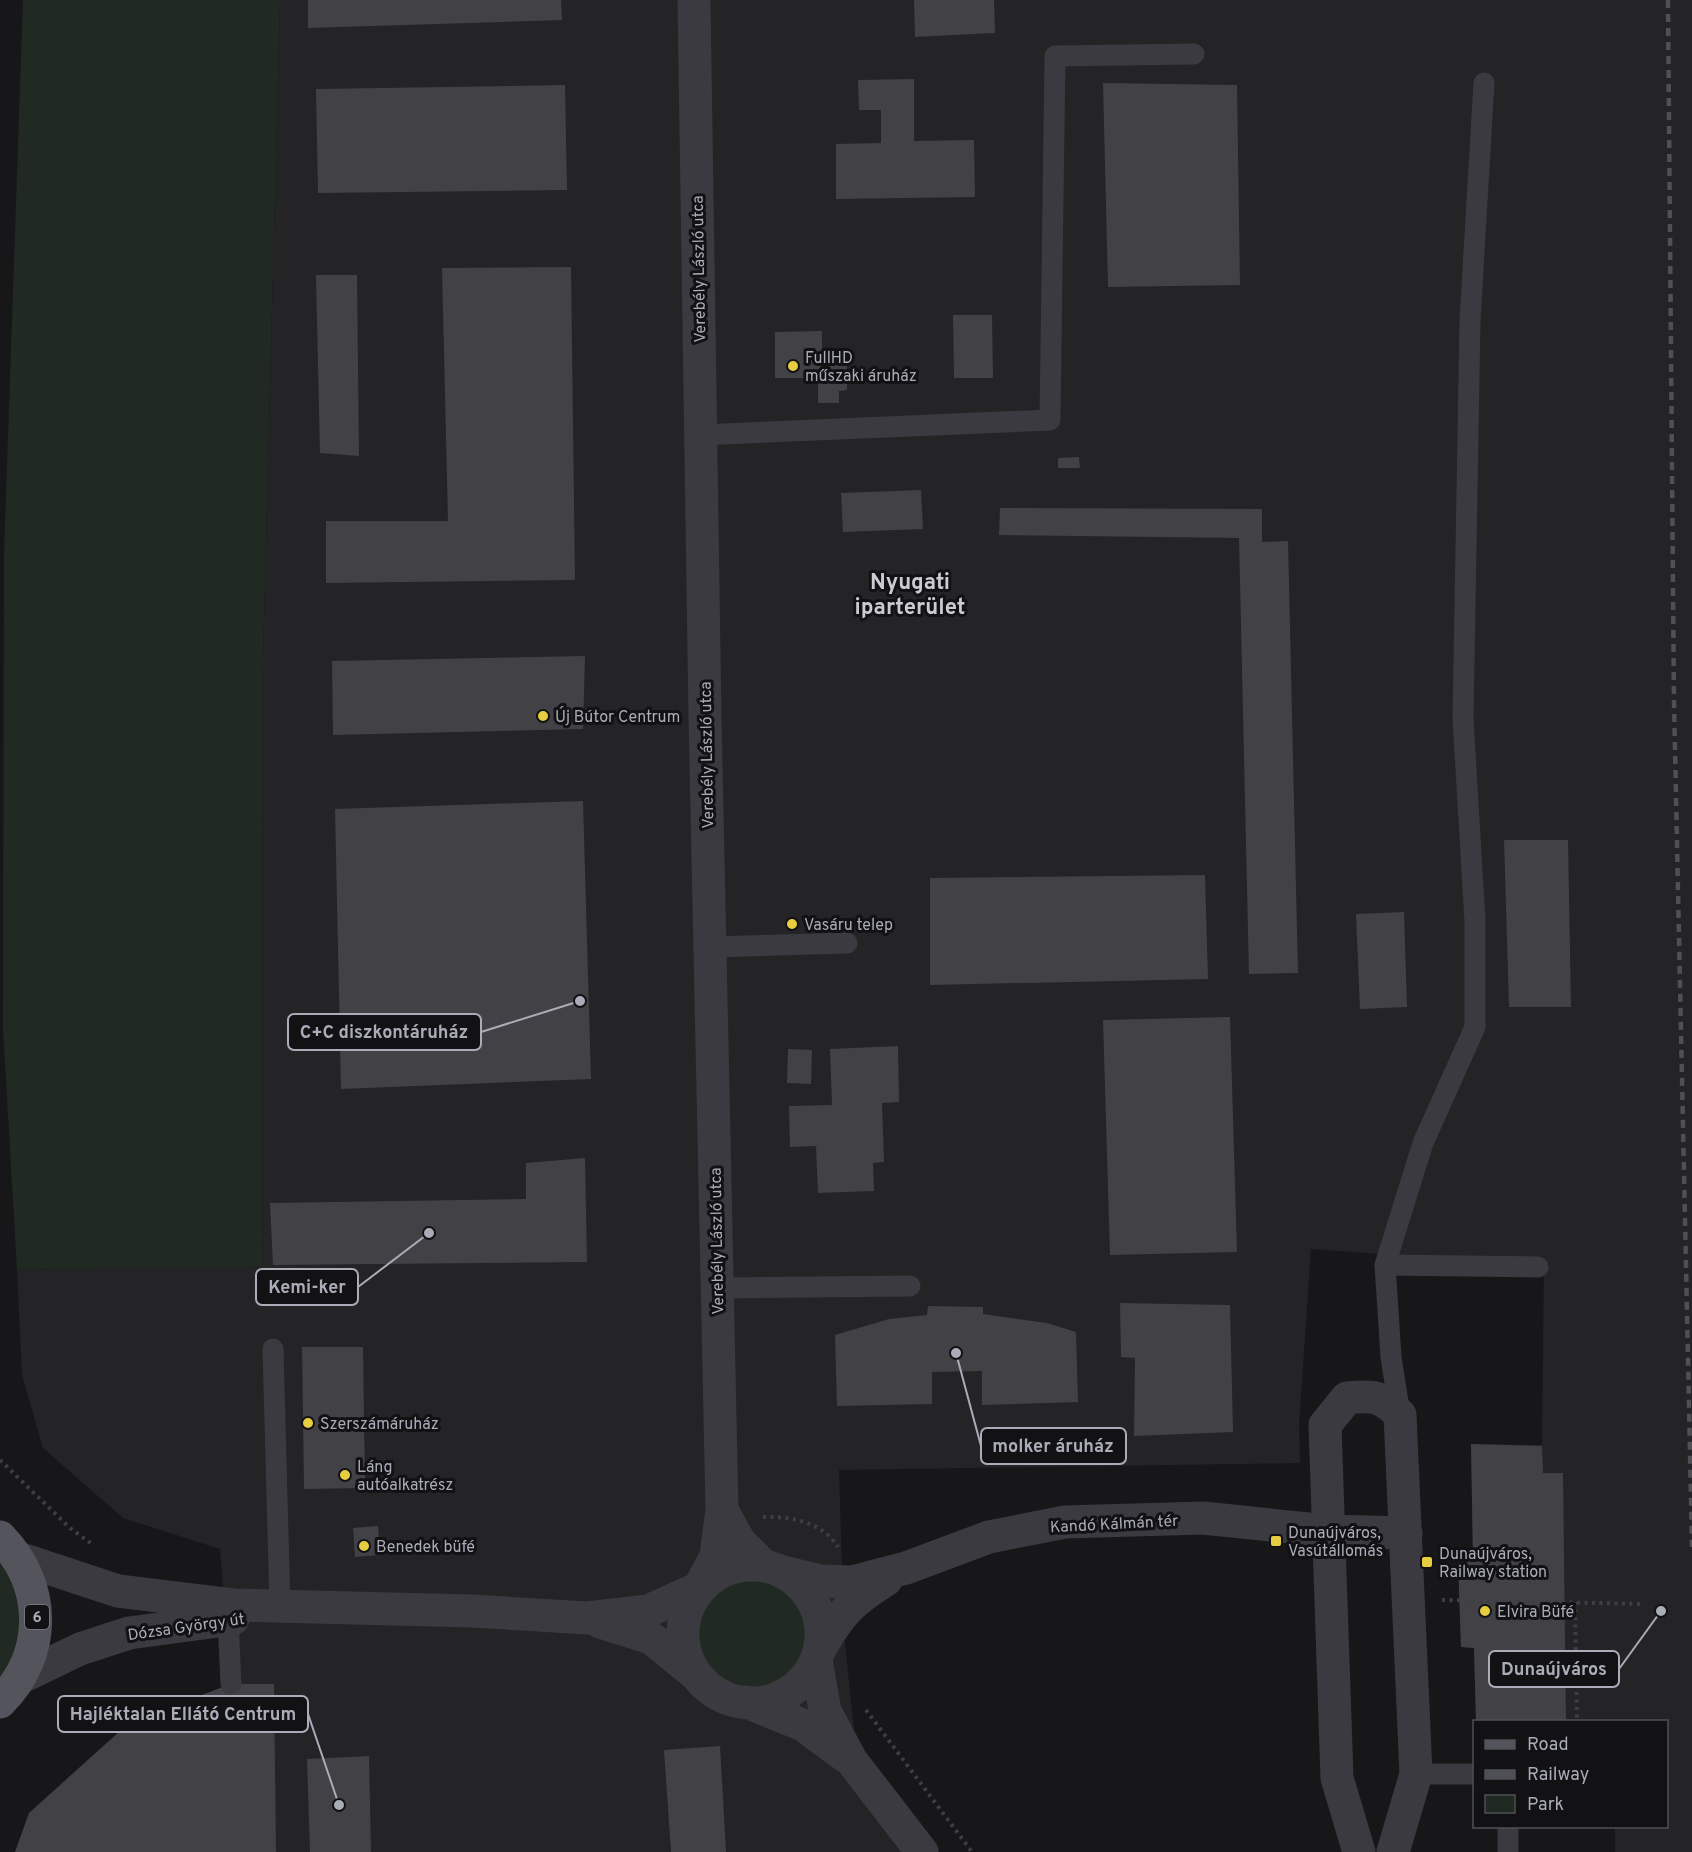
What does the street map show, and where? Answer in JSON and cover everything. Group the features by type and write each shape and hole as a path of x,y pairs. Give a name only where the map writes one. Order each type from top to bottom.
{"main road":[{"name":"6","path":"9,1547 27,1573 36,1608 34,1644 10,1690"}],"street":[{"name":"Verebély László utca","path":"694,0 710,947 724,1514 716,1556 699,1588"},
{"path":"1359,1852 1337,1778 1324,1425 1347,1398 1369,1396 1387,1401 1400,1415 1416,1774 1393,1852"},
{"name":"Verebély László utca","path":"724,1514 739,1541 772,1568"},
{"name":"Kandó Kálmán tér","path":"772,1568 820,1581 852,1582 906,1568 989,1537 1065,1522 1203,1518 1328,1531 1406,1533"},
{"name":"Dózsa György út","path":"9,1547 118,1591 180,1601 280,1607 472,1611 587,1618 648,1611 699,1588"},
{"path":"818,1655 812,1671 796,1688 776,1699 753,1703 731,1700 711,1689 694,1673 685,1653 682,1630 687,1608 699,1588 717,1574 739,1565 772,1568 802,1586 815,1604 821,1626 818,1655 825,1711 852,1760 922,1852"},
{"name":"Kandó Kálmán tér","path":"818,1655 837,1617 860,1596 906,1568"},
{"name":"Dózsa György út","path":"10,1690 80,1649 129,1633 323,1609"},
{"name":"Dózsa György út","path":"587,1618 651,1638 694,1673"},
{"path":"745,1702 803,1725 852,1760"}],"lane":[{"path":"700,435 1050,420 1055,56 1194,54"},
{"path":"1400,1415 1390,1357 1385,1265 1423,1143 1475,1027 1475,921 1463,719 1470,320 1484,83"},
{"path":"710,947 848,943"},
{"path":"1385,1265 1538,1267"},
{"path":"717,1288 910,1286"},
{"path":"273,1349 280,1607"},
{"path":"228,1620 231,1684"},
{"path":"1416,1774 1473,1774"},
{"path":"1508,1828 1508,1852"}],"path":[{"path":"0,1460 70,1528 101,1551"},
{"path":"724,1514 780,1516 802,1520 835,1542 841,1552"},
{"path":"1408,1599 1644,1604"},
{"path":"1575,1602 1576,1720"},
{"path":"862,1704 972,1852"}],"shaded area":[{"path":"280,0 1692,0 1692,1852 1615,1852 1615,1828 1668,1828 1668,1720 1476,1720 1474,1648 1461,1647 1458,1562 1473,1561 1471,1444 1542,1445 1544,1259 1408,1256 1311,1249 1299,1425 1300,1463 839,1470 844,1634 856,1748 936,1852 15,1852 29,1813 130,1722 231,1684 220,1549 123,1518 43,1448 22,1375 17,1270 262,1265 263,656"}],"green space":[{"path":"23,0 280,0 263,656 262,1266 17,1270 3,1029 4,553"},
{"path":"0,1557 20,1597 23,1630 19,1647 0,1680"},
{"path":"750,1580 771,1584 789,1596 801,1614 805,1635 801,1656 789,1674 771,1686 750,1690 729,1686 711,1674 699,1656 695,1635 699,1614 711,1596 729,1584"}],"building":[{"path":"308,0 561,0 562,20 308,28"},
{"path":"914,0 994,0 995,33 915,37"},
{"path":"914,79 914,141 974,140 975,197 836,199 836,144 881,143 881,110 859,110 858,80"},
{"path":"1103,83 1237,85 1240,285 1108,287"},
{"path":"565,85 567,190 318,193 316,89"},
{"path":"571,267 575,580 326,583 326,521 448,521 442,268"},
{"path":"316,275 357,275 359,456 320,453"},
{"path":"953,315 992,315 993,378 954,378"},
{"path":"822,331 822,353 847,353 847,390 839,391 839,403 818,403 818,378 775,378 775,332"},
{"path":"1079,457 1080,468 1058,468 1058,458"},
{"path":"921,490 923,529 843,532 841,493"},
{"path":"1000,508 1262,509 1262,542 1288,541 1298,973 1249,974 1239,538 999,535"},
{"path":"585,656 583,729 333,735 332,661"},
{"path":"583,801 591,1079 341,1089 335,809"},
{"path":"1504,840 1568,840 1571,1007 1509,1007"},
{"path":"1205,875 1208,979 930,985 930,878"},
{"path":"1404,912 1407,1007 1360,1009 1356,914"},
{"path":"1230,1017 1237,1252 1110,1255 1103,1020"},
{"path":"898,1046 899,1102 882,1103 884,1162 873,1163 874,1191 818,1193 816,1146 790,1147 789,1106 832,1105 830,1049"},
{"path":"788,1049 812,1050 811,1084 787,1083"},
{"path":"585,1158 587,1262 273,1265 270,1203 526,1199 526,1163"},
{"path":"1120,1303 1230,1305 1233,1432 1134,1436 1135,1358 1121,1357"},
{"path":"928,1306 983,1307 983,1314 1047,1323 1076,1332 1078,1402 982,1405 982,1371 932,1372 932,1404 837,1406 835,1335 889,1319 927,1315"},
{"path":"302,1347 363,1347 365,1488 304,1489"},
{"path":"1471,1444 1542,1446 1543,1473 1563,1473 1566,1720 1476,1720 1474,1648 1461,1647 1458,1562 1473,1561"},
{"path":"378,1526 380,1555 355,1557 353,1528"},
{"path":"231,1684 274,1684 276,1852 15,1852 29,1813 130,1722"},
{"path":"720,1746 726,1852 671,1852 664,1750"},
{"path":"369,1756 371,1852 310,1852 307,1759"}],"railway":[{"path":"1668,0 1674,702 1692,1547"}],"place":[{"name":"FullHD műszaki áruház","path":"793,366"},
{"name":"Új Bútor Centrum","path":"543,716"},
{"name":"Vasáru telep","path":"792,924"},
{"name":"C+C diszkontáruház","path":"580,1001"},
{"name":"Kemi-ker","path":"429,1233"},
{"name":"molker áruház","path":"956,1353"},
{"name":"Szerszámáruház","path":"308,1423"},
{"name":"Láng autóalkatrész","path":"345,1475"},
{"name":"Dunaújváros, Vasútállomás","path":"1276,1541"},
{"name":"Benedek büfé","path":"364,1546"},
{"name":"Dunaújváros, Railway station","path":"1427,1562"},
{"name":"Elvira Büfé","path":"1485,1611"},
{"name":"Dunaújváros","path":"1661,1611"},
{"name":"Hajléktalan Ellátó Centrum","path":"339,1805"}],"district":[{"name":"Nyugati iparterület","path":"910,594"}]}
